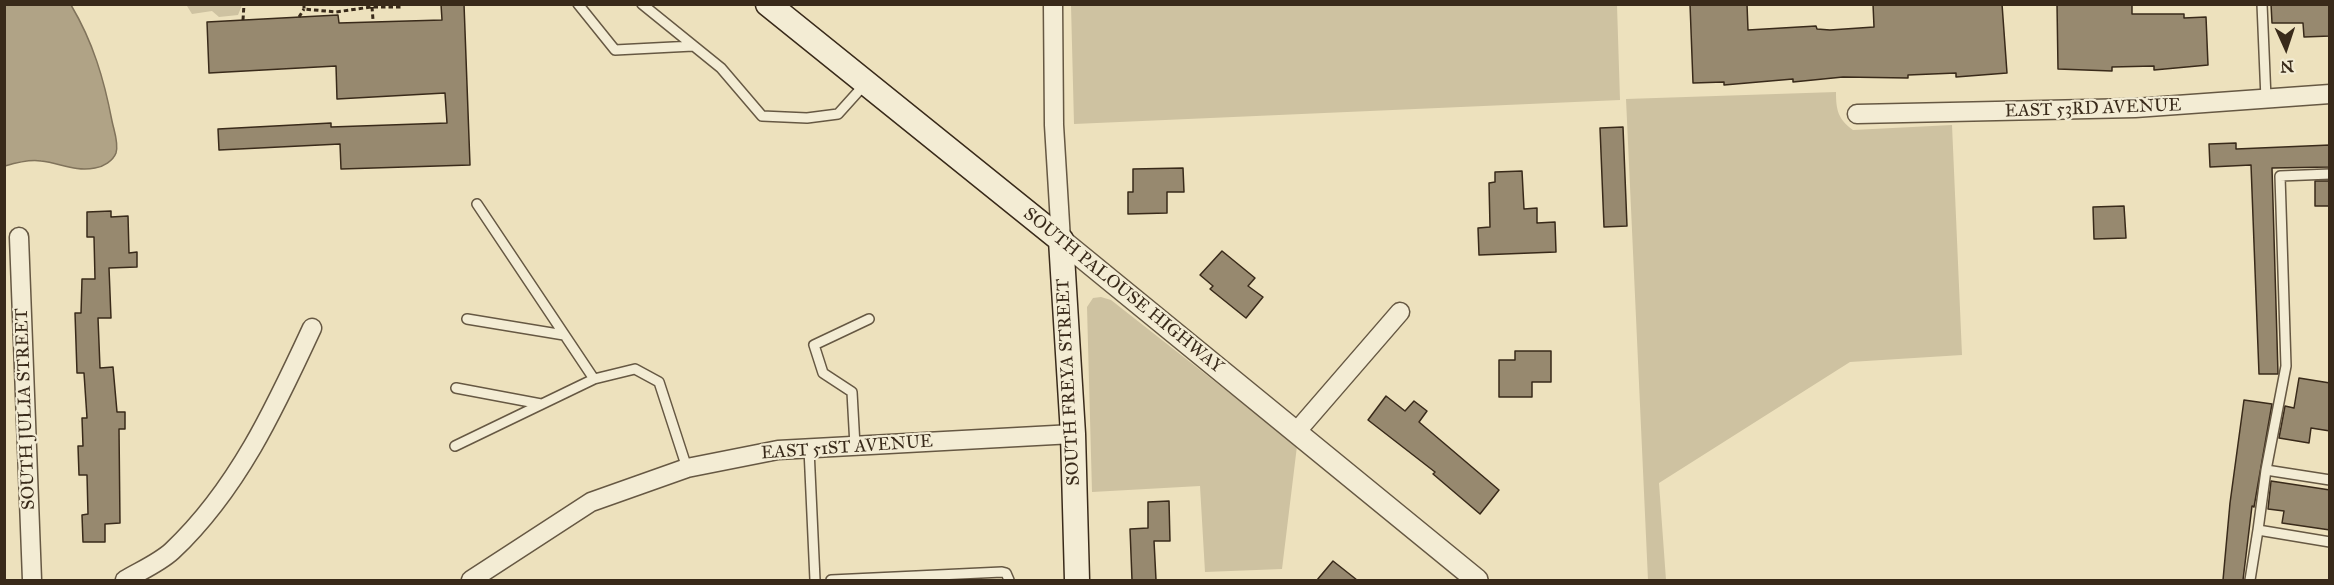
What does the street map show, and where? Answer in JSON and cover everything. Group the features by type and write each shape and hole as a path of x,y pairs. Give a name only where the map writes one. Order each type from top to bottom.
{"main road":[{"name":"SOUTH PALOUSE HIGHWAY","path":"768,4 1061,240"},
{"name":"SOUTH FREYA STREET","path":"1061,240 1073,434 1077,580"}],"street":[{"name":"SOUTH FREYA STREET","path":"1053,4 1054,125 1061,240"},
{"name":"EAST 53RD AVENUE","path":"1857,114 2135,108 2330,94"},
{"name":"SOUTH JULIA STREET","path":"19,237 32,580"},
{"name":"SOUTH PALOUSE HIGHWAY","path":"1061,240 1477,580"},
{"path":"1297,431 1400,312"},
{"path":"125,580 171,552 228,486 276,405 312,328"},
{"name":"EAST 51ST AVENUE","path":"478,578 591,501 687,468 778,450 1073,434"}],"lane":[{"path":"578,4 615,50 693,46"},
{"path":"642,4 721,68 762,116 807,118 838,114 865,84"},
{"path":"2262,4 2266,99"},
{"path":"2250,580 2266,470 2286,366 2280,176 2330,174"},
{"path":"477,204 594,380"},
{"path":"467,319 564,335"},
{"path":"855,446 852,392 823,373 814,345 869,320"},
{"path":"455,446 594,380 635,369 659,382 687,468"},
{"path":"456,388 541,404"},
{"path":"809,449 815,580"},
{"path":"2266,470 2330,480"},
{"path":"2258,530 2330,542"},
{"path":"831,580 1002,572 1006,573 1009,580"}],"path":[{"path":"243,20 244,4"},
{"path":"299,17 304,7 336,12 372,7 403,7"},
{"path":"372,7 373,20"}],"shaded area":[{"path":"5,4 71,5 92,47 109,105 117,145 113,159 98,167 88,169 36,161 5,166"},
{"path":"242,5 238,15 219,17 212,11 192,14 187,6"},
{"path":"1071,5 1617,5 1620,100 1074,124"},
{"path":"1836,92 1839,114 1853,130 1952,125 1962,355 1850,362 1659,483 1666,580 1648,580 1626,99"},
{"path":"1101,297 1111,300 1297,446 1282,569 1205,572 1200,486 1092,492 1087,307 1093,298"}],"building":[{"path":"441,4 464,4 470,165 341,169 340,144 219,150 218,129 331,123 331,127 447,123 445,93 337,99 336,66 209,73 207,22 338,15 339,23 442,20"},
{"path":"1690,4 1747,4 1748,30 1816,26 1817,29 1830,30 1874,27 1873,4 2002,4 2007,73 1956,77 1956,73 1908,75 1908,78 1843,77 1793,82 1793,79 1724,85 1724,82 1693,83"},
{"path":"2057,4 2132,4 2132,14 2184,14 2184,18 2206,17 2208,65 2154,70 2154,66 2112,67 2112,71 2058,69"},
{"path":"2271,4 2330,4 2330,36 2304,37 2303,23 2272,23"},
{"path":"1623,127 1627,226 1604,227 1600,128"},
{"path":"2236,143 2236,149 2330,145 2330,167 2272,168 2278,374 2259,374 2251,165 2210,167 2209,144"},
{"path":"1183,168 1184,192 1167,192 1167,213 1128,214 1128,192 1133,192 1133,169"},
{"path":"1522,171 1524,209 1537,208 1537,223 1555,222 1556,252 1479,255 1478,228 1490,227 1489,183 1495,182 1495,172"},
{"path":"2315,181 2330,181 2330,206 2315,206"},
{"path":"2124,206 2126,238 2094,239 2093,207"},
{"path":"111,211 111,217 128,216 129,253 137,252 137,267 109,268 111,318 98,318 100,368 113,367 117,412 125,412 125,429 119,429 120,523 105,524 105,542 83,542 82,515 88,514 87,475 79,475 78,446 83,446 82,418 87,418 84,373 77,373 75,313 81,313 82,279 95,279 94,237 87,237 87,212"},
{"path":"1222,251 1255,278 1248,286 1263,297 1246,318 1210,289 1213,286 1200,275"},
{"path":"1515,351 1551,351 1551,382 1532,382 1532,397 1499,397 1499,360 1515,360"},
{"path":"2299,378 2330,383 2330,431 2311,428 2309,443 2279,438 2285,406 2294,408"},
{"path":"1386,396 1405,411 1414,401 1427,411 1419,422 1499,490 1480,514 1433,474 1435,472 1368,420"},
{"path":"2244,400 2272,404 2254,507 2252,506 2243,580 2223,580 2230,503"},
{"path":"2271,481 2330,490 2330,530 2282,523 2284,511 2268,509"},
{"path":"1169,501 1170,541 1154,541 1156,580 1132,580 1130,529 1148,528 1148,502"},
{"path":"1333,561 1357,580 1317,580"}]}
